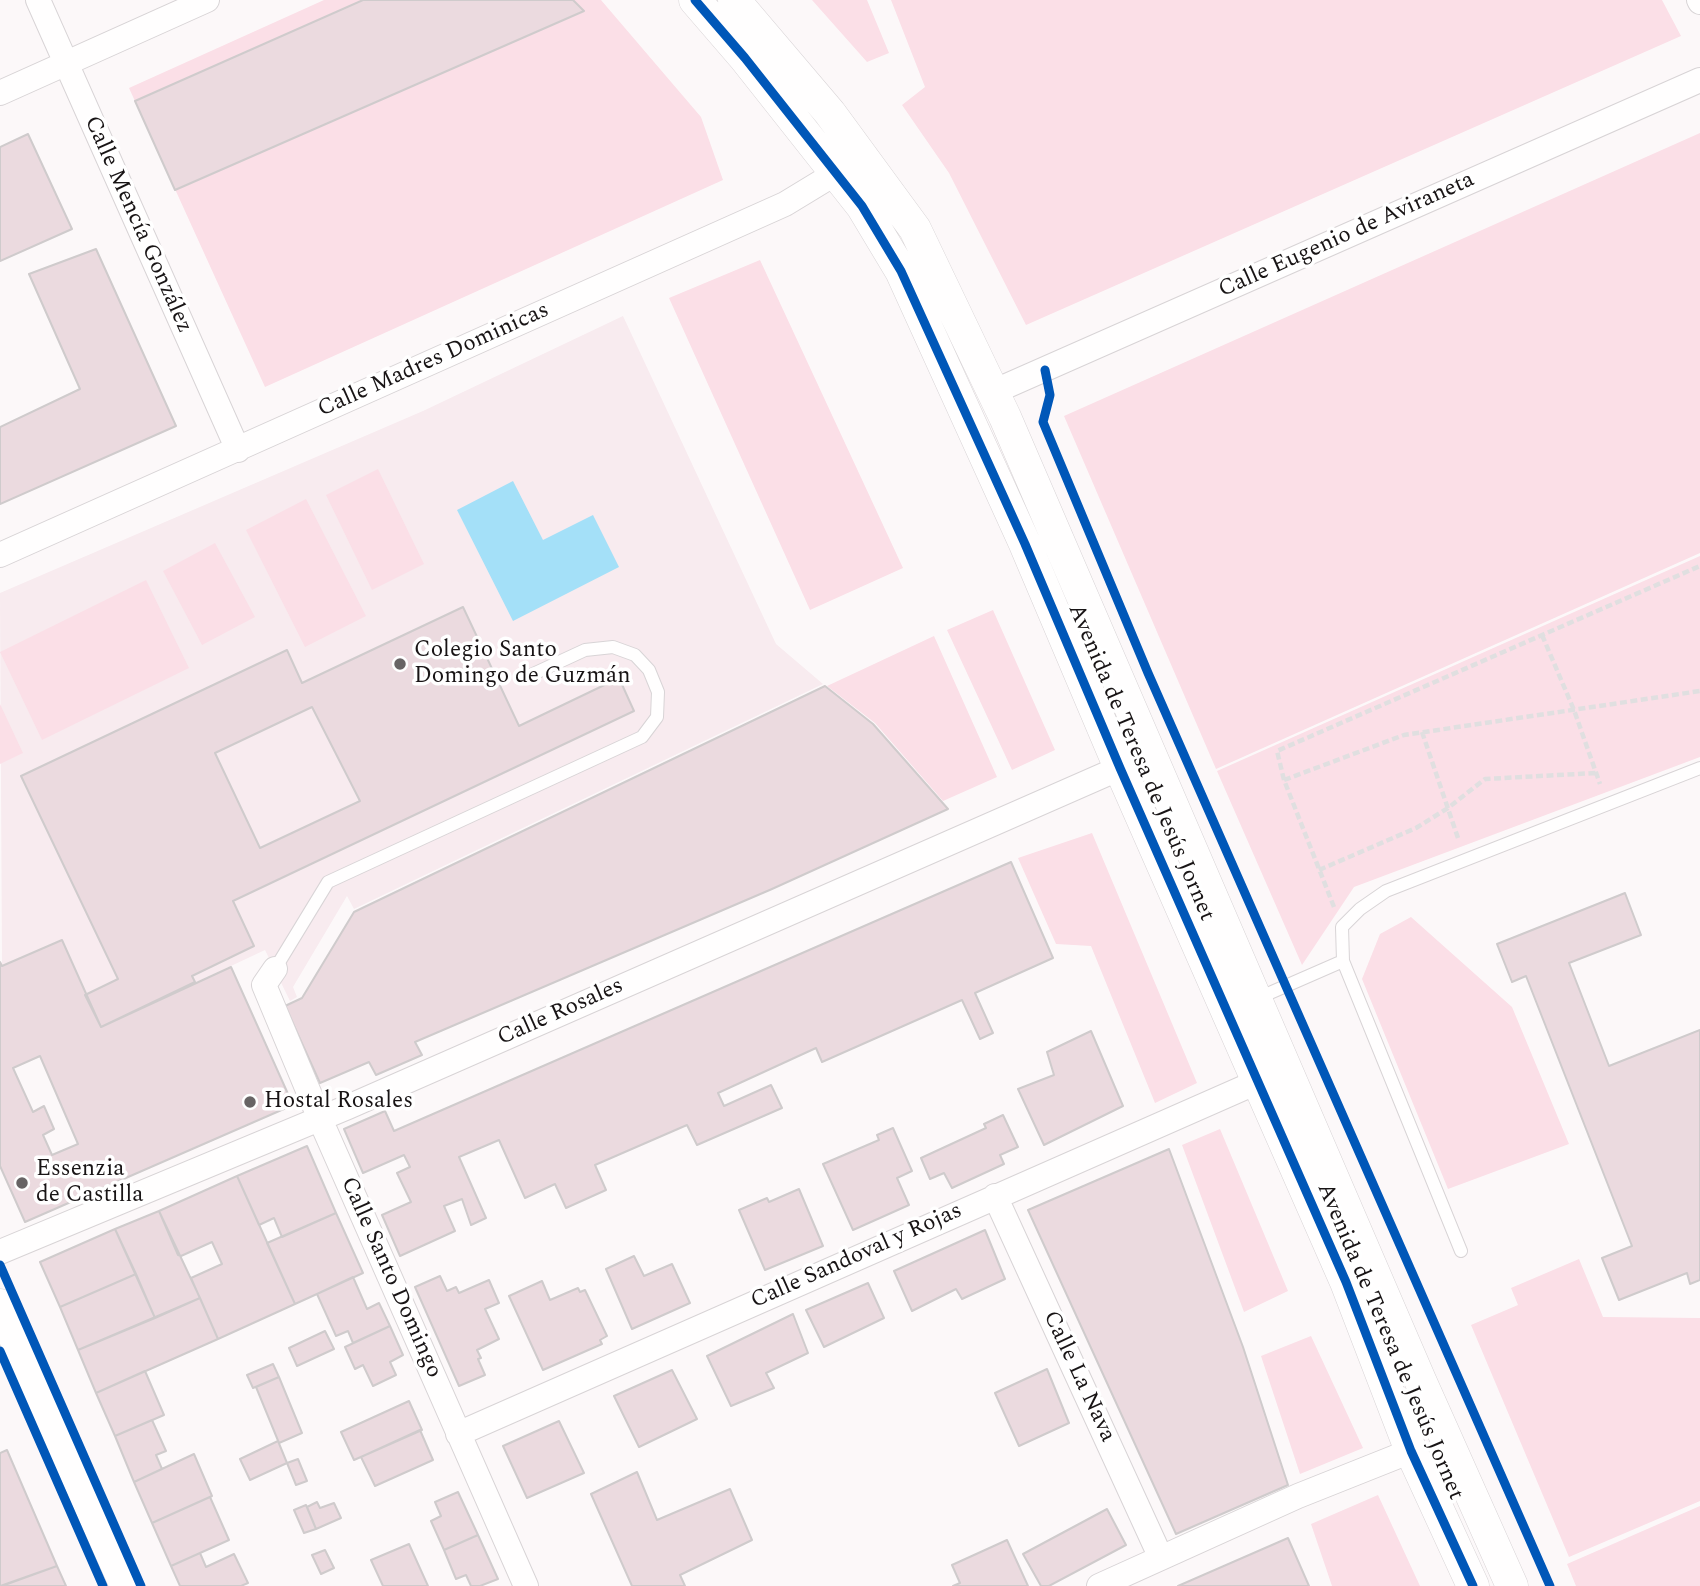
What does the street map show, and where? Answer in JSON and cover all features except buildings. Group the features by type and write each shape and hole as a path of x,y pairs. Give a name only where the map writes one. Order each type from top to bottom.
{"street":[{"name":"Calle Mencía González","path":"38,0 239,450"},
{"path":"0,93 207,0"},
{"name":"Avenida de Teresa de Jesús Jornet","path":"695,0 745,58 915,229 993,392 1512,1586"},
{"name":"Avenida de Teresa de Jesús Jornet","path":"734,0 830,113 862,206 901,271 1025,544 1256,1082 1346,1282 1411,1451 1473,1586"},
{"name":"Calle Eugenio de Aviraneta","path":"993,392 1700,80"},
{"name":"Calle Madres Dominicas","path":"0,555 785,204 848,163"},
{"name":"Calle Rosales","path":"0,1252 320,1119 1120,768"},
{"name":"Calle Santo Domingo","path":"275,969 264,985 320,1119 526,1586"},
{"name":"Calle Sandoval y Rojas","path":"458,1434 1256,1082"},
{"name":"Calle La Nava","path":"995,1196 1161,1558"},
{"path":"0,1305 125,1586"},
{"path":"1099,1586 1298,1496 1411,1451"}],"lane":[{"path":"275,969 328,882 642,737 657,717 658,692 649,670 635,655 613,647 585,650 531,675"},
{"path":"1461,1251 1343,961 1342,927 1360,909 1386,891 1700,768"},
{"path":"1255,999 1343,961"}],"path":[{"path":"1342,927 1284,780 1277,751 1700,566"},
{"path":"1542,635 1574,710 1608,805"},
{"path":"1284,780 1404,735 1700,691"},
{"path":"1422,732 1466,860"},
{"path":"1319,870 1416,828 1448,808 1485,779 1596,773"}],"shaded area":[{"path":"324,0 601,0 701,117 723,180 265,387 129,88"},
{"path":"812,0 867,0 889,53 867,62"},
{"path":"891,0 1662,0 1681,36 1026,325 949,173 902,105 925,87"},
{"path":"1700,133 1700,553 1216,769 1064,416"},
{"path":"760,260 903,568 810,610 669,298"},
{"name":"Colegio Santo Domingo de Guzmán","path":"623,316 776,644 823,684 354,909 347,896 293,987 297,997 290,1001 265,950 101,1027 62,940 2,966 0,593 423,411"},
{"path":"378,469 424,564 372,590 326,495"},
{"path":"306,499 366,616 305,647 246,530"},
{"path":"215,543 255,617 202,645 163,571"},
{"path":"1700,556 1700,757 1354,887 1302,965 1217,771"},
{"path":"146,580 189,668 42,740 0,652"},
{"path":"993,610 1055,750 1012,770 947,630"},
{"path":"934,636 997,777 943,801 875,723 827,686"},
{"path":"0,704 23,753 0,764"},
{"path":"1092,833 1197,1083 1155,1103 1091,946 1056,944 1018,858"},
{"path":"1411,917 1512,1007 1569,1144 1448,1189 1362,979 1380,934"},
{"path":"1220,1129 1288,1291 1244,1312 1182,1145"},
{"path":"1579,1259 1603,1317 1700,1318 1700,1501 1569,1557 1471,1325 1518,1305 1511,1288"},
{"path":"1311,1336 1363,1448 1300,1474 1261,1356"},
{"path":"1378,1495 1420,1586 1332,1586 1311,1524"},
{"path":"1700,1506 1700,1586 1576,1586 1567,1564"}],"water":[{"path":"513,481 543,540 593,515 619,567 513,621 457,510"}],"cycle path":[{"path":"695,0 745,58 862,206 901,271 1025,544 1120,768 1346,1282 1411,1451 1473,1586"},
{"path":"1045,370 1050,395 1043,422 1148,673 1550,1586"},
{"path":"0,1265 141,1586"},
{"path":"0,1351 103,1586"}],"place":[{"name":"Colegio Santo Domingo de Guzmán","path":"400,664"},
{"name":"Hostal Rosales","path":"250,1102"},
{"name":"Essenzia de Castilla","path":"22,1183"}]}
